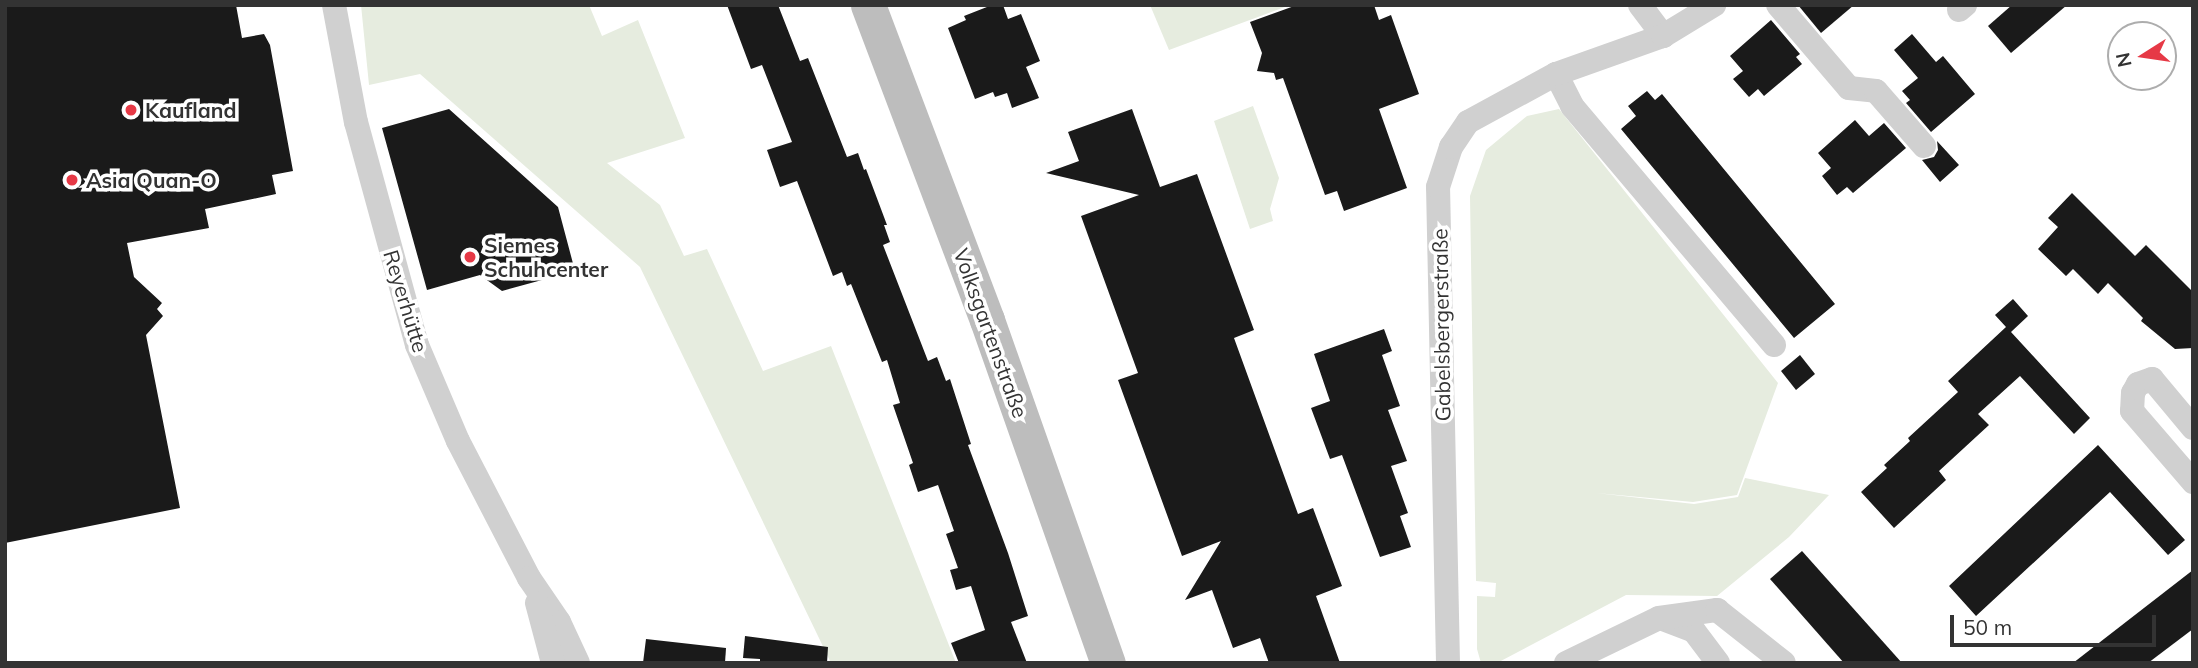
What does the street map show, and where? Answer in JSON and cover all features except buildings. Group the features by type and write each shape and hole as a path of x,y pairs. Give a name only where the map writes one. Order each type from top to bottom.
{"street":[{"name":"Reyerhütte","path":"334,5 356,122 417,345 458,441 529,578 559,622 579,663"},
{"name":"Volksgartenstraße","path":"868,5 987,320 1108,663"},
{"path":"1640,5 1663,36"},
{"name":"Gabelsbergerstraße","path":"1448,663 1438,187 1451,147 1468,122 1556,74 1663,36 1714,5"},
{"path":"1778,5 1849,88 1876,91 1924,146"},
{"path":"1556,74 1572,106 1774,345"},
{"path":"2193,428 2152,379 2138,384 2133,393 2132,411 2193,482"},
{"path":"2175,459 2190,444 2193,435"},
{"name":"Reyerhütte","path":"529,578 554,663"},
{"path":"1566,663 1659,618 1717,610 1772,659"},
{"path":"1659,618 1694,631 1718,663"}],"shaded area":[{"path":"361,5 589,5 602,36 638,20 685,138 607,163 660,205 684,256 707,249 763,371 831,346 956,663 831,663 640,267 420,74 369,85"},
{"path":"1150,5 1290,5 1169,50"},
{"path":"1253,106 1279,178 1270,209 1273,221 1250,229 1214,121"},
{"path":"1559,109 1778,383 1737,495 1693,502 1596,493 1694,504 1738,497 1745,478 1829,495 1789,537 1717,596 1626,595 1497,663 1481,663 1477,649 1477,596 1495,597 1496,583 1476,581 1470,196 1486,150 1527,116"}],"place":[{"name":"Kaufland","path":"131,110"},
{"name":"Asia Quan-O","path":"72,180"},
{"name":"Siemes Schuhcenter","path":"470,257"}]}
